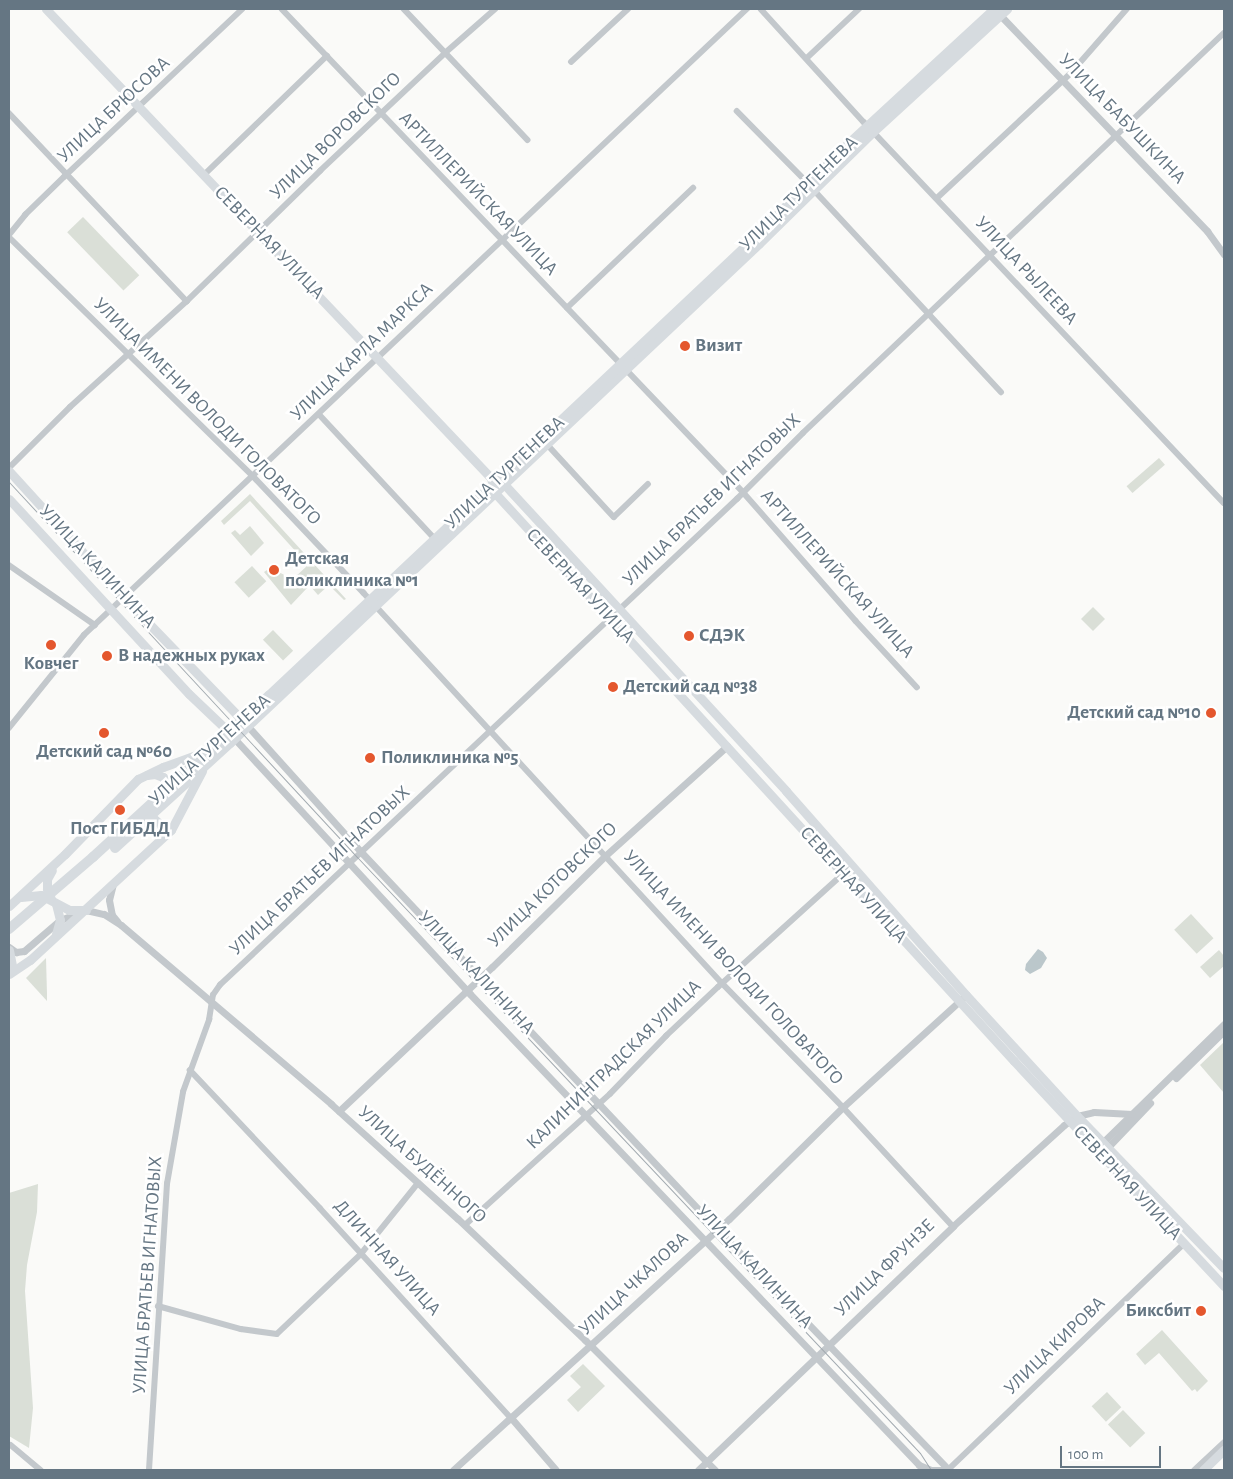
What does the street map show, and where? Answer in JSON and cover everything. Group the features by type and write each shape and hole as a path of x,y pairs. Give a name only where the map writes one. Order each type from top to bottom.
{"highway":[{"name":"УЛИЦА ТУРГЕНЕВА","path":"96,854 115,848 142,821 204,767 232,736 496,484 998,10"},
{"name":"УЛИЦА ТУРГЕНЕВА","path":"372,603 435,538 496,484 547,444 622,367"},
{"name":"УЛИЦА ТУРГЕНЕВА","path":"9,929 96,854 163,791 214,748 232,736"}],"main road":[{"name":"СЕВЕРНАЯ УЛИЦА","path":"46,9 378,357 496,484 620,610 796,804 962,998"},
{"name":"УЛИЦА КАЛИНИНА","path":"9,470 124,598 246,723"},
{"name":"СЕВЕРНАЯ УЛИЦА","path":"496,484 611,619 843,874 962,998 1073,1118 1224,1268"},
{"name":"УЛИЦА КАЛИНИНА","path":"9,499 189,694 232,736"},
{"path":"9,906 145,775 214,748"},
{"path":"9,949 11,972 30,960 86,910 156,844 177,821 204,767"},
{"path":"145,775 155,774 163,777 165,781 163,791"},
{"path":"787,812 796,804"},
{"path":"142,821 153,818 161,825 162,830 156,844"},
{"path":"55,936 60,920 47,889 47,879 65,854"},
{"path":"19,898 32,895 69,910 86,910"},
{"name":"СЕВЕРНАЯ УЛИЦА","path":"1102,1146 1184,1244 1224,1286"},
{"path":"1203,1470 1224,1450"}],"street":[{"name":"УЛИЦА БРЮСОВА","path":"9,236 25,215 67,174 242,9"},
{"name":"АРТИЛЛЕРИЙСКАЯ УЛИЦА","path":"282,9 622,367 744,492 856,621 918,687"},
{"path":"404,9 528,140"},
{"name":"УЛИЦА ВОРОВСКОГО","path":"9,470 70,407 187,301 445,52 495,9"},
{"path":"571,62 628,9"},
{"name":"УЛИЦА КАРЛА МАРКСА","path":"9,728 78,642 95,625 747,9"},
{"name":"УЛИЦА РЫЛЕЕВА","path":"761,9 871,129 1224,503"},
{"path":"807,58 859,9"},
{"path":"937,198 1070,74 1127,9"},
{"name":"УЛИЦА БАБУШКИНА","path":"998,10 1062,81 1207,231 1224,254"},
{"name":"УЛИЦА БРАТЬЕВ ИГНАТОВЫХ","path":"149,1470 167,1184 183,1092 209,1020 213,995 220,985 611,619 803,433 1116,138 1224,33"},
{"path":"204,175 232,145 327,56"},
{"path":"737,111 812,187 1001,392"},
{"path":"9,113 187,301"},
{"path":"567,308 693,188"},
{"name":"УЛИЦА ИМЕНИ ВОЛОДИ ГОЛОВАТОГО","path":"9,236 253,476 606,855 722,983 843,1107 953,1226"},
{"path":"319,414 435,538"},
{"path":"547,444 614,517 648,484"},
{"path":"9,565 95,625"},
{"name":"УЛИЦА КАЛИНИНА","path":"246,723 362,852 717,1229 948,1470"},
{"name":"УЛИЦА КАЛИНИНА","path":"232,736 585,1116 921,1468 948,1470"},
{"name":"УЛИЦА КОТОВСКОГО","path":"339,1111 481,978 606,855 727,746"},
{"name":"КАЛИНИНГРАДСКАЯ УЛИЦА","path":"464,1225 599,1103 722,983 851,867"},
{"path":"114,883 110,892 110,908 112,915 121,925"},
{"path":"9,949 16,952 24,950 60,920 86,910"},
{"name":"УЛИЦА БУДЁННОГО","path":"86,910 104,914 121,925 339,1111 464,1225 591,1346 715,1470"},
{"name":"УЛИЦА ЧКАЛОВА","path":"453,1470 591,1346 717,1229 843,1107 962,998"},
{"path":"1102,1146 1224,1024"},
{"path":"1102,1146 1224,1031"},
{"name":"ДЛИННАЯ УЛИЦА","path":"190,1070 320,1208 556,1470"},
{"path":"1073,1118 1094,1112 1132,1114"},
{"name":"УЛИЦА ФРУНЗЕ","path":"698,1470 953,1226 1073,1118"},
{"path":"158,1306 241,1329 277,1334 361,1254 418,1183"},
{"name":"УЛИЦА КИРОВА","path":"948,1470 1184,1244"},
{"path":"1194,1470 1224,1442"},
{"path":"11,1445 41,1470"}],"shaded area":[{"path":"83,217 139,275 123,291 67,232"},
{"path":"1159,458 1165,465 1132,493 1127,486"},
{"path":"250,494 346,599 344,600 329,585 318,595 311,587 308,587 291,605 264,572 270,568 293,579 308,565 250,501 224,525 221,521"},
{"path":"250,526 264,543 251,556 231,533 235,530 240,535"},
{"path":"252,566 266,581 249,598 234,582"},
{"path":"1093,607 1105,619 1093,631 1081,619"},
{"path":"273,630 293,651 283,661 263,640"},
{"path":"1191,914 1214,938 1197,954 1174,930"},
{"path":"1038,949 1047,958 1041,968 1030,974 1025,970 1026,964"},
{"path":"1219,950 1224,956 1224,966 1210,978 1200,967"},
{"path":"46,958 47,994 47,1001 26,978"},
{"path":"1224,1042 1224,1093 1200,1065"},
{"path":"38,1184 37,1212 27,1265 25,1291 33,1408 29,1448 9,1436 9,1193"},
{"path":"1162,1330 1208,1381 1197,1392 1195,1389 1192,1391 1159,1353 1145,1365 1136,1354"},
{"path":"583,1364 605,1386 578,1412 567,1400 581,1387 570,1376"},
{"path":"1107,1392 1121,1407 1106,1422 1092,1406"},
{"path":"1123,1410 1145,1433 1130,1448 1108,1425"}],"tram line":[{"path":"9,482 357,857 920,1453 931,1470"}],"place":[{"name":"Визит","path":"685,346"},
{"name":"Детская поликлиника №1","path":"274,570"},
{"name":"СДЭК","path":"689,636"},
{"name":"Ковчег","path":"51,645"},
{"name":"В надежных руках","path":"107,656"},
{"name":"Детский сад №38","path":"613,687"},
{"name":"Детский сад №10","path":"1211,713"},
{"name":"Детский сад №60","path":"104,733"},
{"name":"Поликлиника №5","path":"370,758"},
{"name":"Пост ГИБДД","path":"120,810"},
{"name":"Биксбит","path":"1201,1311"}]}
